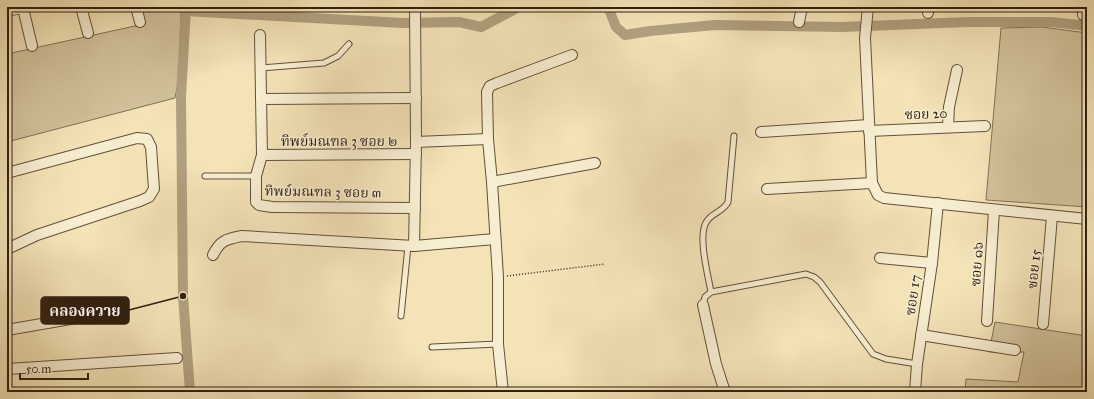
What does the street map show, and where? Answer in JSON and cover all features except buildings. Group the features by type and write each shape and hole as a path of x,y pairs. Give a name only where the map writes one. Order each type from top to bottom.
{"street":[{"path":"7,11 24,7 32,46"},
{"path":"81,7 88,33"},
{"path":"136,7 140,22"},
{"path":"799,22 802,7"},
{"path":"411,246 415,208 416,154 415,9"},
{"path":"867,12 865,38 872,183 878,195 884,198 1052,216 1087,218"},
{"name":"ทิพย์มณฑล 3 ซอย ๓","path":"260,35 262,155 256,176 256,202 259,205 272,207 415,208"},
{"path":"502,392 498,344 498,277 486,100 488,88 497,83 572,55"},
{"path":"948,128 952,88 956,70"},
{"path":"261,99 416,98"},
{"name":"ซอย 20","path":"761,132 985,126"},
{"path":"7,173 142,138 147,139 151,147 154,190 149,197 140,201 37,235 7,249"},
{"path":"416,142 488,139"},
{"name":"ทิพย์มณฑล 3 ซอย ๒","path":"262,155 416,154"},
{"path":"492,182 595,163"},
{"path":"767,188 872,183"},
{"name":"ซอย 17","path":"915,392 916,364 932,263 938,203"},
{"name":"ซอย ๑๖","path":"987,321 994,210"},
{"name":"ซอย 15","path":"1043,324 1052,216"},
{"path":"213,255 217,246 226,240 242,236 411,246 495,239"},
{"path":"880,258 932,263"},
{"path":"703,305 716,364 726,392"},
{"path":"7,330 104,313"},
{"path":"921,335 1015,350"},
{"path":"7,369 177,358"}],"lane":[{"path":"261,68 324,63 338,56 349,44"},
{"path":"711,292 702,240 703,231 704,225 709,218 724,209 728,202 734,136"},
{"path":"205,176 256,176"},
{"path":"401,316 411,246"},
{"path":"703,305 705,297 711,292 806,274 820,282 873,354 886,359 916,364"},
{"path":"432,347 498,344"}],"path":[{"path":"498,277 605,264"}],"shaded area":[{"path":"140,7 181,7 179,78 175,98 7,142 7,54 144,24"},
{"path":"1042,27 1087,33 1087,207 986,200 1001,28"},
{"path":"995,322 1087,336 1087,392 965,392 966,379 1018,382 1024,352 989,352"}],"waterway":[{"path":"186,7 181,97 183,296 190,392"},
{"path":"186,11 403,23 459,22 481,27 519,7"},
{"path":"608,7 616,27 625,35 650,31 715,25 842,27 968,22 1052,22 1087,26"}],"place":[{"name":"คลองควาย","path":"183,296"}]}
